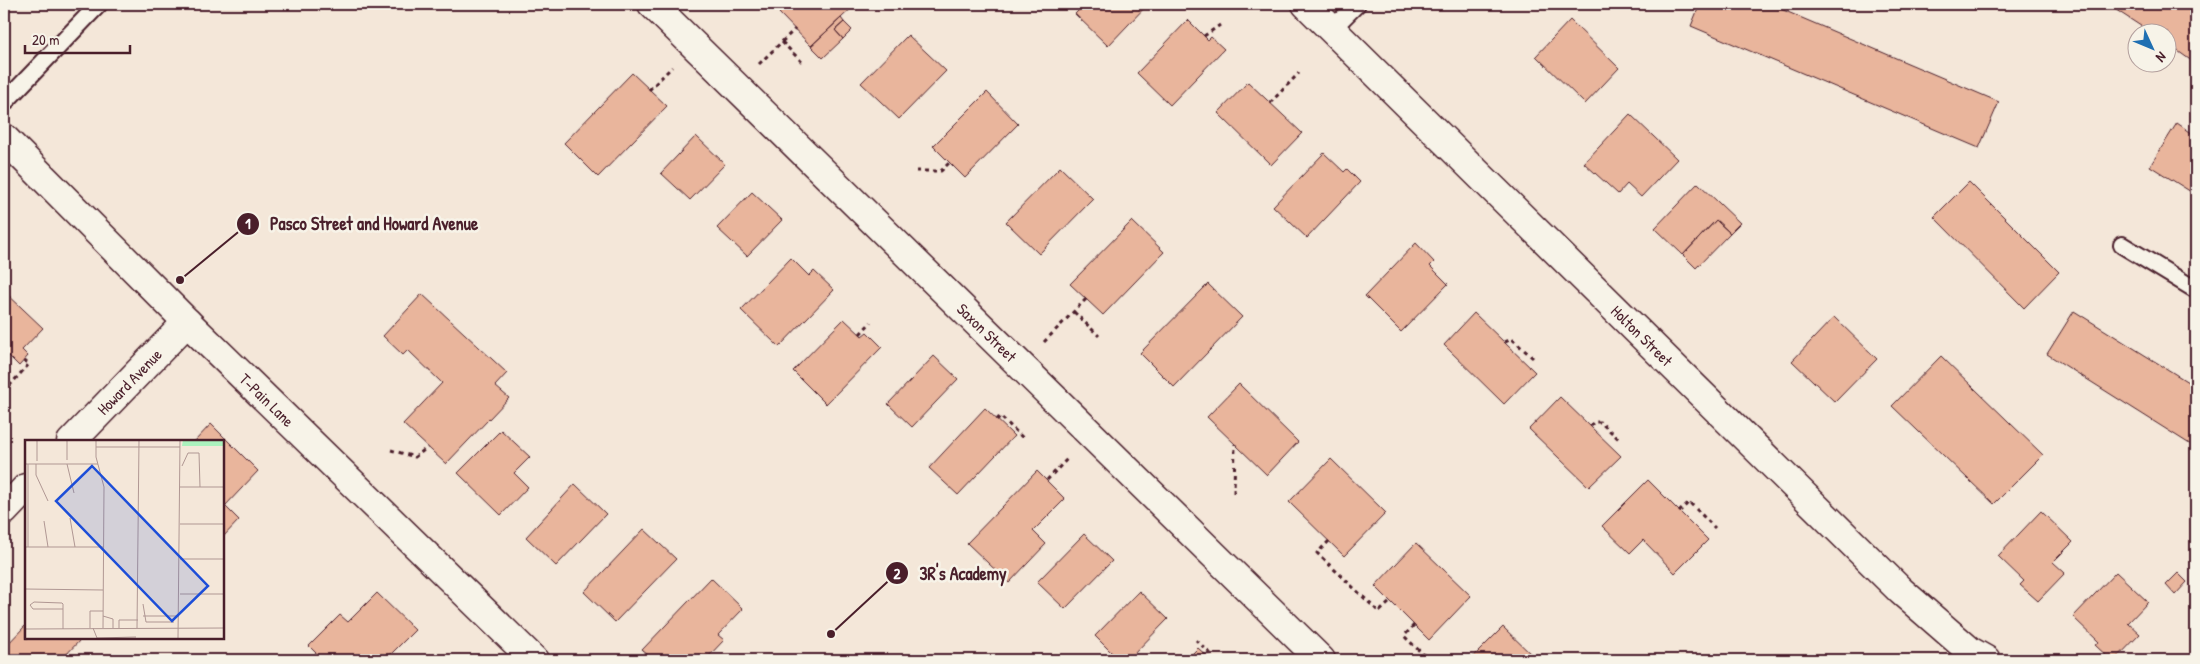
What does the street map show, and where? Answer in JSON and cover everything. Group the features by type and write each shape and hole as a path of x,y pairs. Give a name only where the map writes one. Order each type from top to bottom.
{"street":[{"name":"Saxon Street","path":"652,4 1321,660"},
{"name":"Holton Street","path":"1306,4 1901,591 1970,651 1986,660"},
{"name":"T-Pain Lane","path":"4,138 518,655"},
{"name":"Howard Avenue","path":"73,440 186,322"},
{"path":"4,511 25,489"}],"lane":[{"path":"4,103 100,4"},
{"path":"1332,29 1357,4"},
{"path":"2122,245 2196,290"}],"path":[{"path":"1204,36 1220,25"},
{"path":"759,64 795,29"},
{"path":"782,42 803,64"},
{"path":"650,90 673,65"},
{"path":"1270,103 1299,73"},
{"path":"916,172 941,171 949,163"},
{"path":"1044,342 1086,299"},
{"path":"1074,312 1099,336"},
{"path":"860,334 871,322"},
{"path":"1504,342 1512,339 1533,358"},
{"path":"4,392 29,364 24,360"},
{"path":"997,420 1000,416 1025,440"},
{"path":"1590,426 1594,422 1600,422 1620,440"},
{"path":"1234,493 1235,444"},
{"path":"391,450 416,457 428,447"},
{"path":"1047,480 1070,456"},
{"path":"1679,512 1689,502 1715,528"},
{"path":"1329,541 1317,553 1379,612 1390,602"},
{"path":"1414,625 1404,636 1428,660"},
{"path":"1196,640 1212,654 1209,658"}],"building":[{"path":"788,4 856,4 811,46 779,13"},
{"path":"1085,4 1148,4 1108,46 1075,14"},
{"path":"1700,4 1769,4 1999,102 1979,148 1691,26"},
{"path":"2107,4 2196,4 2196,64 2178,51 2178,22 2135,22"},
{"path":"841,18 844,22 835,30 843,39 823,58 811,46"},
{"path":"1188,20 1208,40 1211,37 1224,49 1170,105 1137,73"},
{"path":"1570,20 1619,68 1585,104 1536,56"},
{"path":"844,22 852,30 843,39 835,30"},
{"path":"908,35 946,71 899,119 861,83"},
{"path":"632,73 667,106 598,177 564,143"},
{"path":"1248,82 1302,133 1271,165 1218,113"},
{"path":"987,92 1018,124 965,178 933,146"},
{"path":"1630,114 1677,159 1641,197 1627,184 1618,194 1584,163"},
{"path":"2177,123 2196,136 2196,195 2150,166"},
{"path":"696,136 725,164 690,200 661,173"},
{"path":"1324,153 1344,172 1347,169 1360,182 1307,238 1273,206"},
{"path":"1060,167 1093,199 1039,254 1006,222"},
{"path":"1969,182 2059,272 2024,308 1934,217"},
{"path":"1698,183 1740,223 1730,233 1716,220 1683,255 1655,228"},
{"path":"752,192 782,220 747,256 717,228"},
{"path":"1716,220 1730,233 1696,268 1683,255"},
{"path":"1132,221 1164,252 1103,315 1070,284"},
{"path":"1416,243 1434,262 1430,266 1448,284 1401,332 1365,296"},
{"path":"791,258 809,276 814,271 834,290 779,347 741,310"},
{"path":"1208,284 1242,317 1174,387 1140,353"},
{"path":"4,291 43,328 22,350 28,356 19,366 7,354 4,357"},
{"path":"422,294 507,373 495,386 509,398 446,464 403,424 442,383 408,350 403,355 383,336"},
{"path":"2074,311 2196,387 2196,448 2047,354"},
{"path":"1474,313 1535,372 1504,404 1444,345"},
{"path":"1834,317 1877,359 1835,402 1792,361"},
{"path":"844,319 862,336 867,332 882,347 826,404 793,371"},
{"path":"934,356 958,379 912,427 888,404"},
{"path":"1941,356 2043,455 1994,504 1892,406"},
{"path":"1239,384 1298,442 1267,475 1207,417"},
{"path":"1560,397 1621,456 1589,487 1529,429"},
{"path":"985,408 1014,436 958,495 929,468"},
{"path":"211,424 258,471 225,506 239,520 224,536 224,440 196,440"},
{"path":"501,430 530,457 514,473 528,487 501,515 458,473"},
{"path":"1331,459 1386,513 1344,556 1289,502"},
{"path":"1037,471 1065,499 1033,531 1046,544 1009,583 967,543"},
{"path":"1648,480 1708,540 1675,573 1643,540 1630,553 1602,526"},
{"path":"575,484 606,514 556,566 526,537"},
{"path":"2041,511 2073,542 2053,562 2065,573 2038,601 2020,585 2024,581 1998,556"},
{"path":"644,529 676,559 615,622 584,592"},
{"path":"1084,534 1112,561 1065,609 1037,582"},
{"path":"1416,543 1471,596 1429,640 1375,586"},
{"path":"2116,572 2148,602 2128,623 2140,634 2115,660 2111,660 2095,645 2099,642 2073,617"},
{"path":"2178,573 2187,582 2175,595 2166,585"},
{"path":"711,578 743,609 718,635 724,640 706,659 700,654 694,660 654,660 642,650"},
{"path":"1139,591 1168,619 1128,660 1119,660 1095,636"},
{"path":"377,593 415,630 385,660 315,660 319,656 309,646 340,615 348,622"},
{"path":"25,626 25,639 81,639 61,660 4,660 4,648"},
{"path":"1503,627 1537,660 1470,660"},
{"path":"1198,648 1209,658 1211,660 1186,660"}],"place":[{"name":"Pasco Street and Howard Avenue","path":"180,280"},
{"name":"3R's Academy","path":"831,634"}]}
